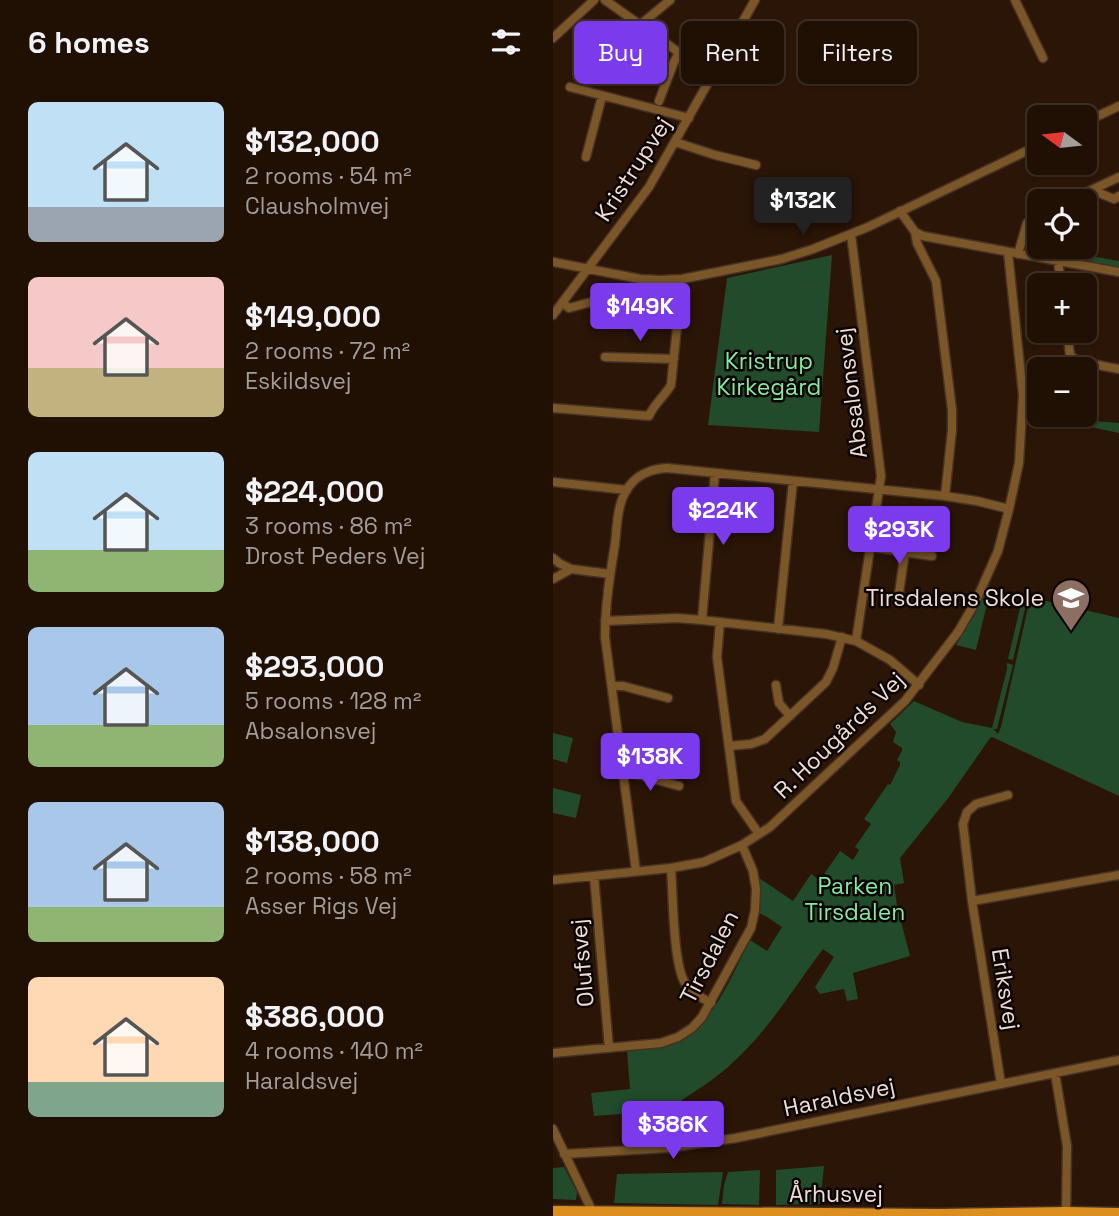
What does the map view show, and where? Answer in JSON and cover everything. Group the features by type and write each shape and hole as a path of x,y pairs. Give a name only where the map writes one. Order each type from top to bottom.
{"main road":[{"name":"Århusvej","path":"553,1212 757,1215 1119,1213"}],"street":[{"path":"553,38 594,0"},
{"path":"605,0 635,21"},
{"path":"646,21 670,0"},
{"name":"Kristrupvej","path":"742,21 754,0"},
{"path":"1015,0 1043,58"},
{"path":"659,101 679,53 667,44"},
{"name":"Kristrupvej","path":"554,312 649,187 708,84"},
{"path":"570,87 689,118"},
{"path":"586,157 602,96"},
{"path":"1097,116 1119,106"},
{"path":"675,142 756,165"},
{"path":"553,262 640,279 682,279 782,258 851,234 1027,151"},
{"path":"1095,189 1116,181"},
{"path":"1097,192 1114,199 1119,196"},
{"path":"900,211 915,232 917,243 936,281 952,410 945,496"},
{"path":"1018,254 1027,223"},
{"path":"915,232 923,236 1119,272"},
{"name":"Absalonsvej","path":"851,234 881,476 856,641"},
{"name":"R. Hougårds Vej","path":"553,880 704,862 743,845 770,827 905,701 958,632 975,603 998,551 1019,463 1023,395 1008,252"},
{"path":"1058,261 1060,273"},
{"path":"563,303 569,309 639,289 640,279"},
{"path":"553,408 649,416 671,385 682,279"},
{"path":"1068,343 1070,355 1077,362 1119,369"},
{"path":"605,357 674,359"},
{"path":"636,871 605,621 619,512 627,490 640,475 657,468 715,472 977,500 1009,509"},
{"path":"702,620 715,472"},
{"path":"778,629 793,481"},
{"path":"553,482 627,490"},
{"path":"871,547 932,556"},
{"path":"898,600 905,552"},
{"path":"553,558 571,569 610,574"},
{"path":"553,579 571,569"},
{"path":"605,621 677,618 842,637 856,641 890,660 919,685"},
{"path":"720,622 717,657 736,801 759,834"},
{"path":"729,746 751,744 765,738 826,682 842,637"},
{"path":"776,685 779,704 790,716"},
{"path":"612,686 623,686 668,698"},
{"path":"623,773 680,786"},
{"name":"Eriksvej","path":"1001,1084 972,901 963,824 967,812 976,804 1008,795"},
{"name":"Tirsdalen","path":"553,1052 660,1043 678,1037 692,1028 711,1003 751,928 756,889 753,870 743,845"},
{"path":"670,868 680,972 698,996 711,1003"},
{"path":"972,901 1119,875"},
{"name":"Olufsvej","path":"594,876 609,1048"},
{"name":"Haraldsvej","path":"564,1154 708,1143 1119,1060"},
{"path":"1055,1073 1067,1146 1066,1214"},
{"path":"553,1129 594,1214"}],"green space":[{"name":"Kristrup Kirkegård","path":"832,255 819,432 708,425 727,278"},
{"path":"1097,257 1119,261 1119,268 1063,259"},
{"path":"1097,421 1119,423 1119,433 1091,427 1097,427"},
{"path":"989,586 991,587 976,650 956,645 975,614"},
{"path":"1023,595 1028,596 1013,660 1008,659"},
{"name":"Parken Tirsdalen","path":"1030,599 1119,618 1119,796 990,738 949,797 900,858 904,883 894,885 910,956 853,973 858,999 847,1001 844,989 820,994 815,987 834,957 823,949 742,1054 714,1078 667,1110 669,1142 664,1143 663,1111 594,1116 591,1093 630,1089 627,1051 670,1045 685,1038 709,1015 719,1000 750,940 767,951 782,927 759,913 759,878 793,901 811,874 820,880 840,851 853,860 859,850 855,847 871,824 864,819 888,784 890,785 900,765 897,760 902,748 893,742 896,732 890,724 914,701 962,722 992,728 1007,663 1013,665 997,729 993,729 998,734"},
{"path":"553,733 573,738 567,763 553,759"},
{"path":"553,788 581,795 576,818 553,813"},
{"path":"824,1166 820,1204 776,1205 776,1170"},
{"path":"564,1167 577,1192 576,1200 553,1199 553,1168"},
{"path":"760,1170 759,1205 722,1204 728,1172"},
{"path":"723,1172 718,1205 614,1203 617,1174"}],"place":[{"name":"Tirsdalens Skole","path":"1071,632"}]}
